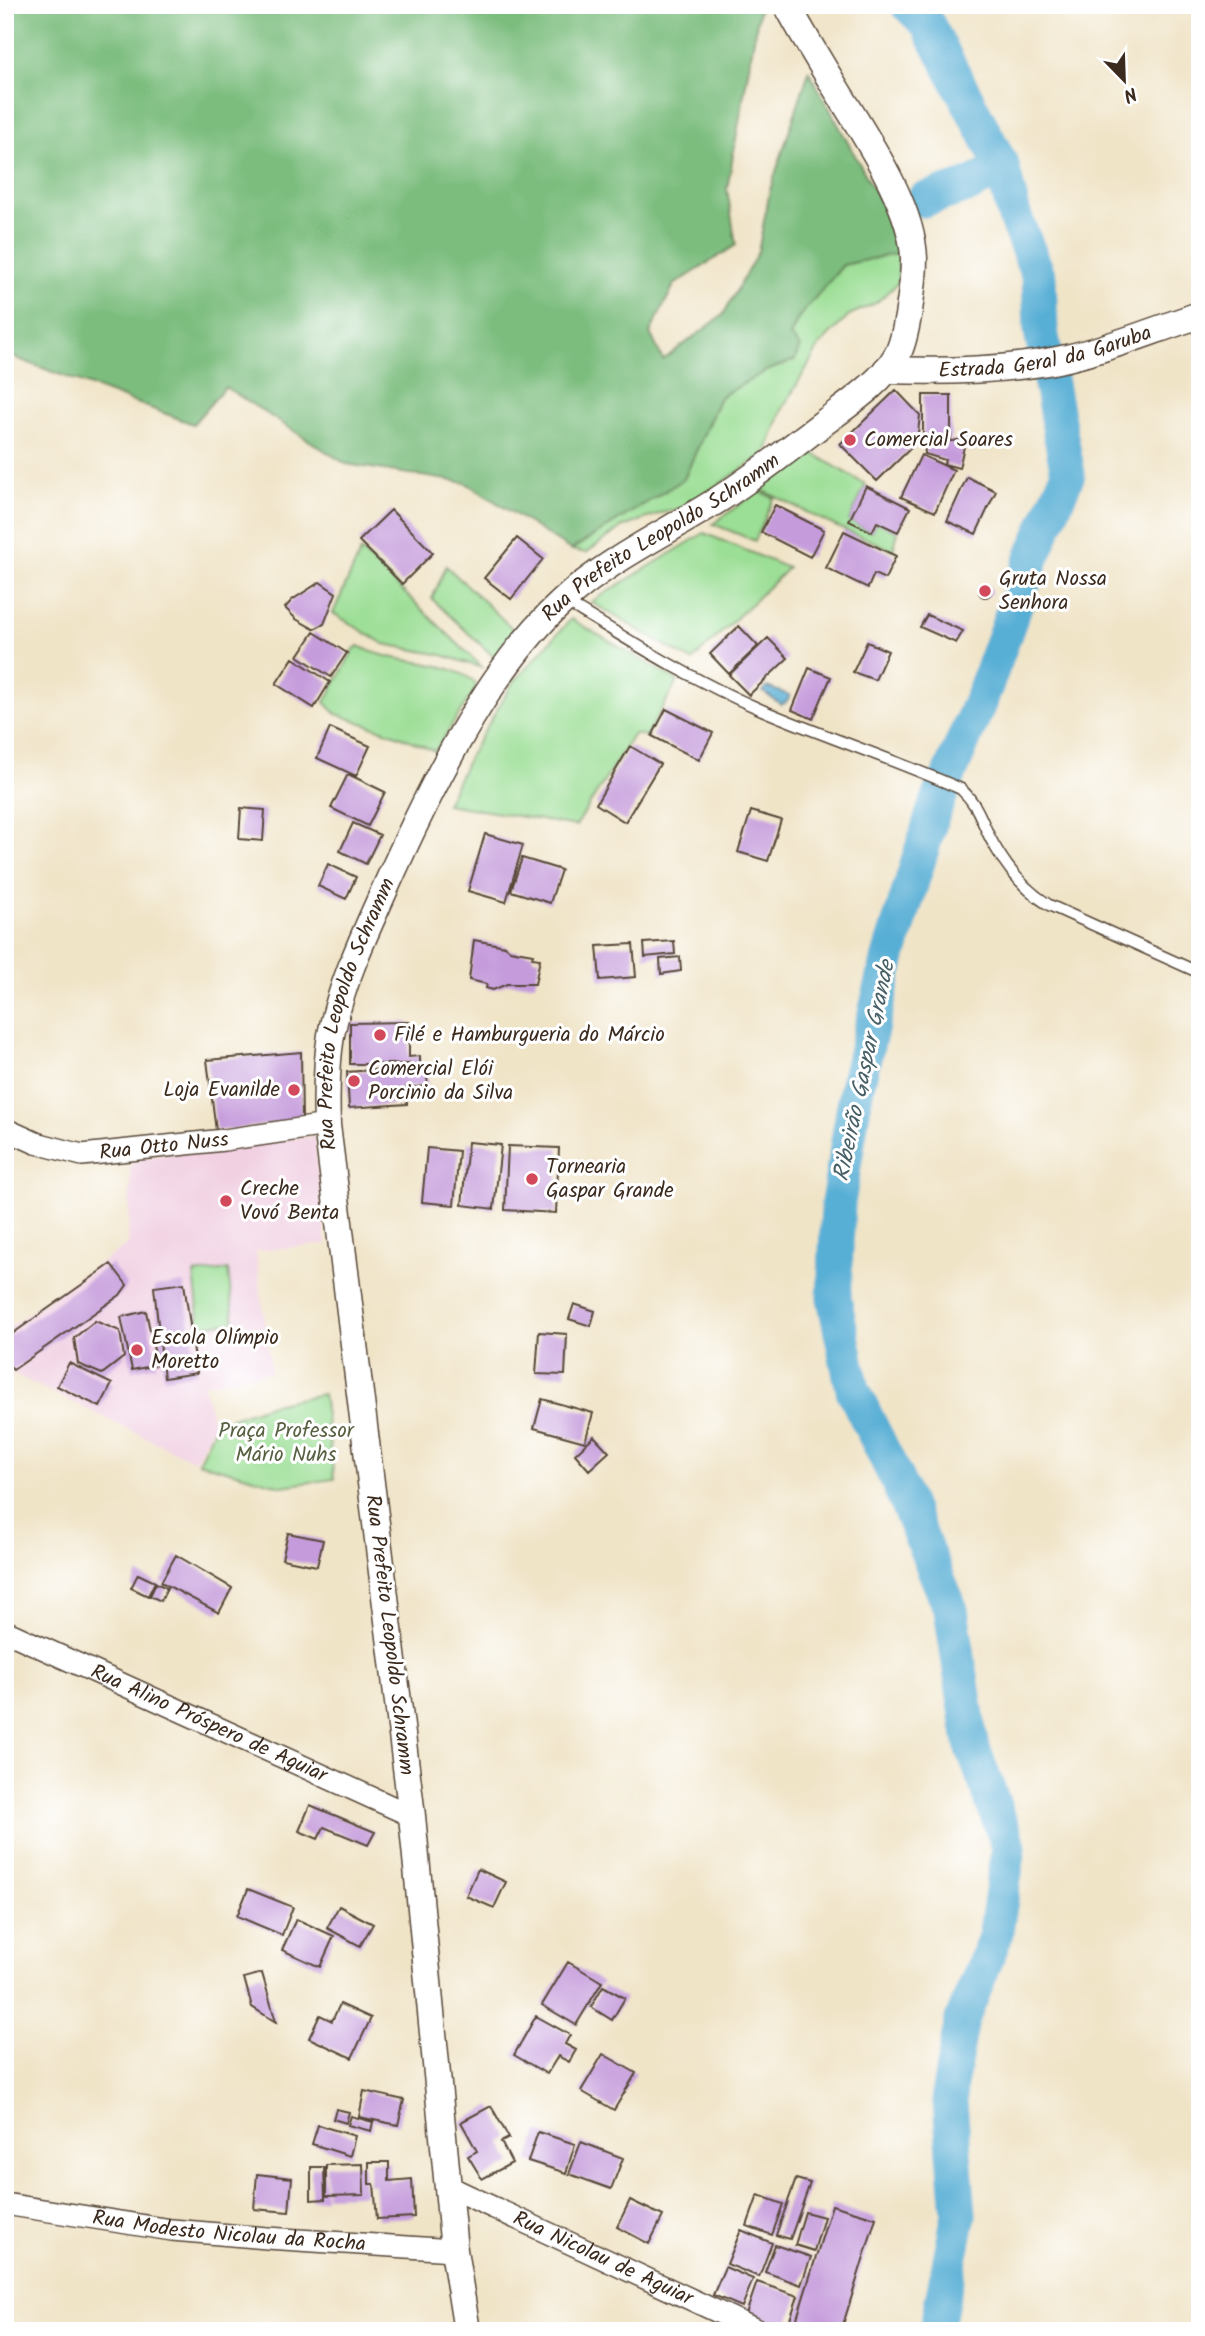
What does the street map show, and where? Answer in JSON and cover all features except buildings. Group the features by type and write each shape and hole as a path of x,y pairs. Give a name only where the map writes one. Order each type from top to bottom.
{"street":[{"name":"Rua Prefeito Leopoldo Schramm","path":"467,2331 447,2186 412,1816 327,1125 326,1076 332,1033 350,968 401,854 460,739 509,662 563,600 608,566 718,500 845,406 886,370 898,355 903,342 914,261 912,242 882,164 787,5"},
{"name":"Estrada Geral da Garuba","path":"886,370 958,370 1047,362 1200,315"},
{"name":"Rua Otto Nuss","path":"5,1129 36,1143 82,1155 166,1148 327,1125"},
{"name":"Rua Alino Próspero de Aguiar","path":"5,1630 412,1816"},
{"name":"Rua Nicolau de Aguiar","path":"447,2186 760,2331"},
{"name":"Rua Modesto Nicolau da Rocha","path":"5,2204 186,2231 454,2250"}],"lane":[{"path":"563,600 714,688 762,710 961,789 973,800 993,844 1013,873 1037,897 1049,905 1200,974"}],"shaded area":[{"name":"Escola Olímpio Moretto","path":"315,1136 326,1244 256,1251 271,1372 203,1384 214,1424 195,1461 5,1370 5,1330 128,1244 131,1159"}],"green space":[{"path":"5,5 760,5 727,189 736,245 674,285 650,333 663,360 723,315 758,252 770,190 809,71 894,227 899,253 843,265 798,318 790,336 800,346 795,360 766,371 720,397 684,479 571,550 466,483 346,464 225,387 193,424 5,354"},
{"path":"899,253 898,283 876,303 849,315 820,345 782,410 766,453 684,508 661,513 621,528 586,553 571,550 684,479 720,397 766,371 795,360 790,336 798,318 843,265"},
{"path":"811,452 866,485 849,521 872,532 877,522 898,532 893,550 835,526 760,489"},
{"path":"758,491 774,498 755,541 713,524"},
{"path":"704,533 788,568 692,661 591,602"},
{"path":"361,551 483,668 442,655 384,644 333,613"},
{"path":"446,566 514,630 494,657 432,599"},
{"path":"571,619 678,681 646,736 634,734 576,826 446,804 469,757 512,684"},
{"path":"359,646 388,657 449,669 475,682 476,688 435,751 336,714 325,702 354,649"},
{"path":"228,1270 234,1322 200,1326 194,1274"},
{"name":"Praça Professor Mário Nuhs","path":"323,1394 334,1479 282,1486 198,1462 217,1423 272,1404"}],"water":[{"path":"767,687 789,695 789,698 781,704 763,692"}],"waterway":[{"name":"Ribeirão Gaspar Grande","path":"908,5 928,25 1002,166 1014,215 1039,277 1041,331 1068,474 1032,558 985,689 933,813 890,953 857,1086 838,1203 834,1298 853,1390 897,1480 951,1610 971,1743 1009,1847 995,1937 962,2020 949,2090 959,2214 936,2331"},
{"path":"923,200 973,184 1002,166"}],"place":[{"name":"Comercial Soares","path":"850,440"},
{"name":"Gruta Nossa Senhora","path":"985,591"},
{"name":"Filé e Hamburgueria do Márcio","path":"380,1035"},
{"name":"Comercial Elói Porcinio da Silva","path":"354,1081"},
{"name":"Loja Evanilde","path":"294,1090"},
{"name":"Tornearia Gaspar Grande","path":"532,1179"},
{"name":"Creche Vovó Benta","path":"226,1201"},
{"name":"Escola Olímpio Moretto","path":"137,1350"}]}
